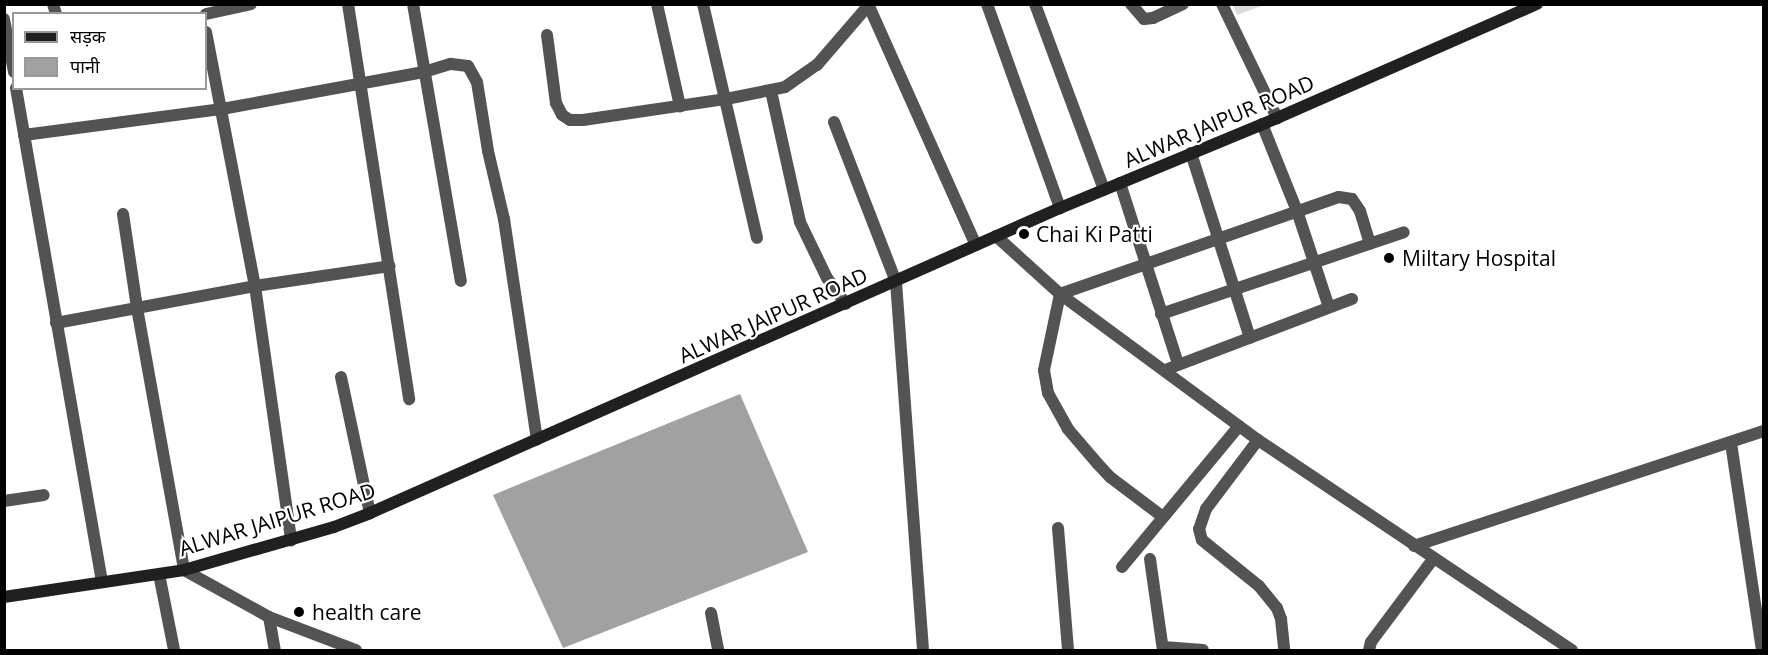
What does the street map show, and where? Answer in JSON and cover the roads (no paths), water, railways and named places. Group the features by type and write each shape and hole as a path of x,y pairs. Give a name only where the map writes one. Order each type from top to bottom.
{"main road":[{"name":"ALWAR JAIPUR ROAD","path":"4,597 184,570 291,540 370,513 1060,208 1277,118 1538,4"}],"street":[{"path":"207,13 251,4"},
{"path":"348,4 409,399"},
{"path":"413,4 461,281"},
{"path":"657,4 680,106"},
{"path":"703,4 757,238"},
{"path":"987,4 1060,208"},
{"path":"1035,4 1104,190"},
{"path":"1131,4 1144,19 1153,18 1183,4"},
{"path":"1222,4 1277,118"},
{"path":"547,35 556,104 562,115 570,120 726,99 771,91 791,84 809,72 868,5 976,245"},
{"path":"4,19 12,61"},
{"path":"207,37 255,286 291,540"},
{"path":"24,135 222,109 424,72 460,63 468,66 477,82 488,151 504,219 537,440"},
{"path":"16,90 102,582"},
{"path":"771,91 800,222 827,278 846,304"},
{"path":"834,122 896,282 923,651"},
{"path":"1262,124 1297,211 1329,307"},
{"path":"1191,153 1250,338"},
{"path":"1120,183 1178,364"},
{"path":"1060,294 1217,237 1339,197 1352,199 1360,211 1370,244"},
{"path":"123,214 137,308 184,570 269,617 356,651"},
{"path":"1161,314 1404,232"},
{"path":"996,236 1060,294 1258,440 1572,651"},
{"path":"56,323 255,286 390,266"},
{"path":"1060,294 1044,370 1048,393 1056,411 1068,429 1110,477 1163,517"},
{"path":"1165,370 1352,298"},
{"path":"341,377 370,513"},
{"path":"1122,567 1239,426"},
{"path":"1414,546 1764,431"},
{"path":"1258,440 1206,509 1198,529 1202,540 1259,586 1277,608 1281,619 1284,651"},
{"path":"1731,442 1762,651"},
{"path":"4,501 44,495"},
{"path":"1058,528 1068,651"},
{"path":"1150,559 1163,649 1203,651"},
{"path":"1369,651 1371,642 1433,559"},
{"path":"159,574 174,651"},
{"path":"711,613 718,651"},
{"path":"269,617 275,651"}],"water":[{"path":"740,394 808,552 563,648 493,495"}],"place":[{"name":"Chai Ki Patti","path":"1024,234"},
{"name":"Miltary Hospital","path":"1389,258"},
{"name":"health care","path":"299,612"}]}
